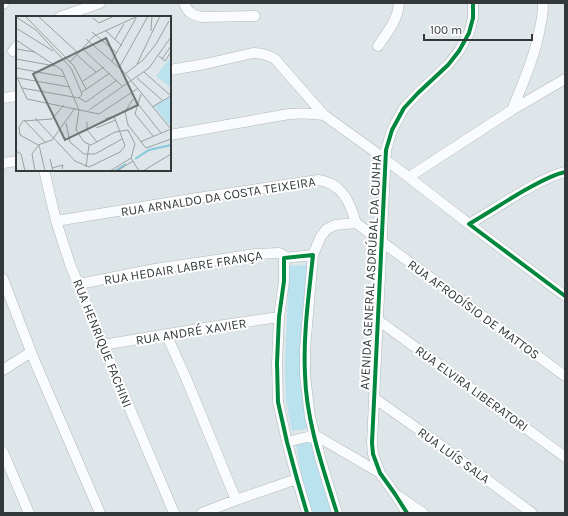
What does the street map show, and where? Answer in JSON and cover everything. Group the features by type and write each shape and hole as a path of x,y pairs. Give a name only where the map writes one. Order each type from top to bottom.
{"street":[{"path":"63,16 100,3"},
{"path":"184,3 188,11 193,15 202,17 255,16"},
{"path":"378,46 396,17 399,9 399,3"},
{"name":"AVENIDA GENERAL ASDRÚBAL DA CUNHA","path":"407,513 396,494 380,473 373,454 372,443 386,148 392,130 404,108 448,65 459,51 469,33 473,18 473,3"},
{"path":"512,110 538,43 543,3"},
{"path":"171,70 253,53 265,54 275,59 324,115 409,177 565,296"},
{"path":"409,177 512,110 565,79"},
{"path":"3,98 16,96"},
{"path":"171,135 294,114 312,113 324,115"},
{"path":"3,163 16,161"},
{"name":"RUA HENRIQUE FACHINI","path":"44,171 56,221 70,264 174,513"},
{"path":"469,224 540,182 565,172"},
{"name":"RUA ARNALDO DA COSTA TEIXEIRA","path":"56,221 318,180 331,184 342,193 348,200 356,223"},
{"path":"337,513 308,405 305,375 305,349 313,255 321,236 328,229 334,225 356,223"},
{"name":"RUA AFRODÍSIO DE MATTOS","path":"356,223 565,376"},
{"name":"RUA HEDAIR LABRE FRANÇA","path":"79,284 155,269 256,254 279,253 283,255 284,258"},
{"path":"307,513 287,442 278,402 277,363 279,317 284,281 284,258 313,255"},
{"path":"3,279 5,291 100,513"},
{"name":"RUA ANDRÉ XAVIER","path":"103,345 279,317"},
{"name":"RUA ELVIRA LIBERATORI","path":"378,320 565,457"},
{"path":"166,334 186,378 236,500"},
{"path":"3,370 31,352"},
{"name":"RUA LUÍS SALA","path":"374,398 532,513"},
{"path":"287,442 315,435 380,473"},
{"path":"3,452 29,513"},
{"path":"202,513 220,510 236,500 297,479"},
{"path":"396,494 423,513"}],"shaded area":[{"path":"310,265 301,380 311,428 292,431 286,400 285,367 289,266"},
{"path":"302,440 313,444 334,513 313,513 303,483 296,445"}],"cycle path":[{"path":"407,513 380,473 373,454 372,443 386,150 392,130 404,108 448,65 459,51 469,33 473,18 473,3"},
{"path":"565,172 550,177 518,194 469,224 565,296"},
{"path":"307,513 287,442 278,402 277,363 279,317 284,281 284,258 313,255 306,329 306,392 308,409 316,444 337,513"}]}
